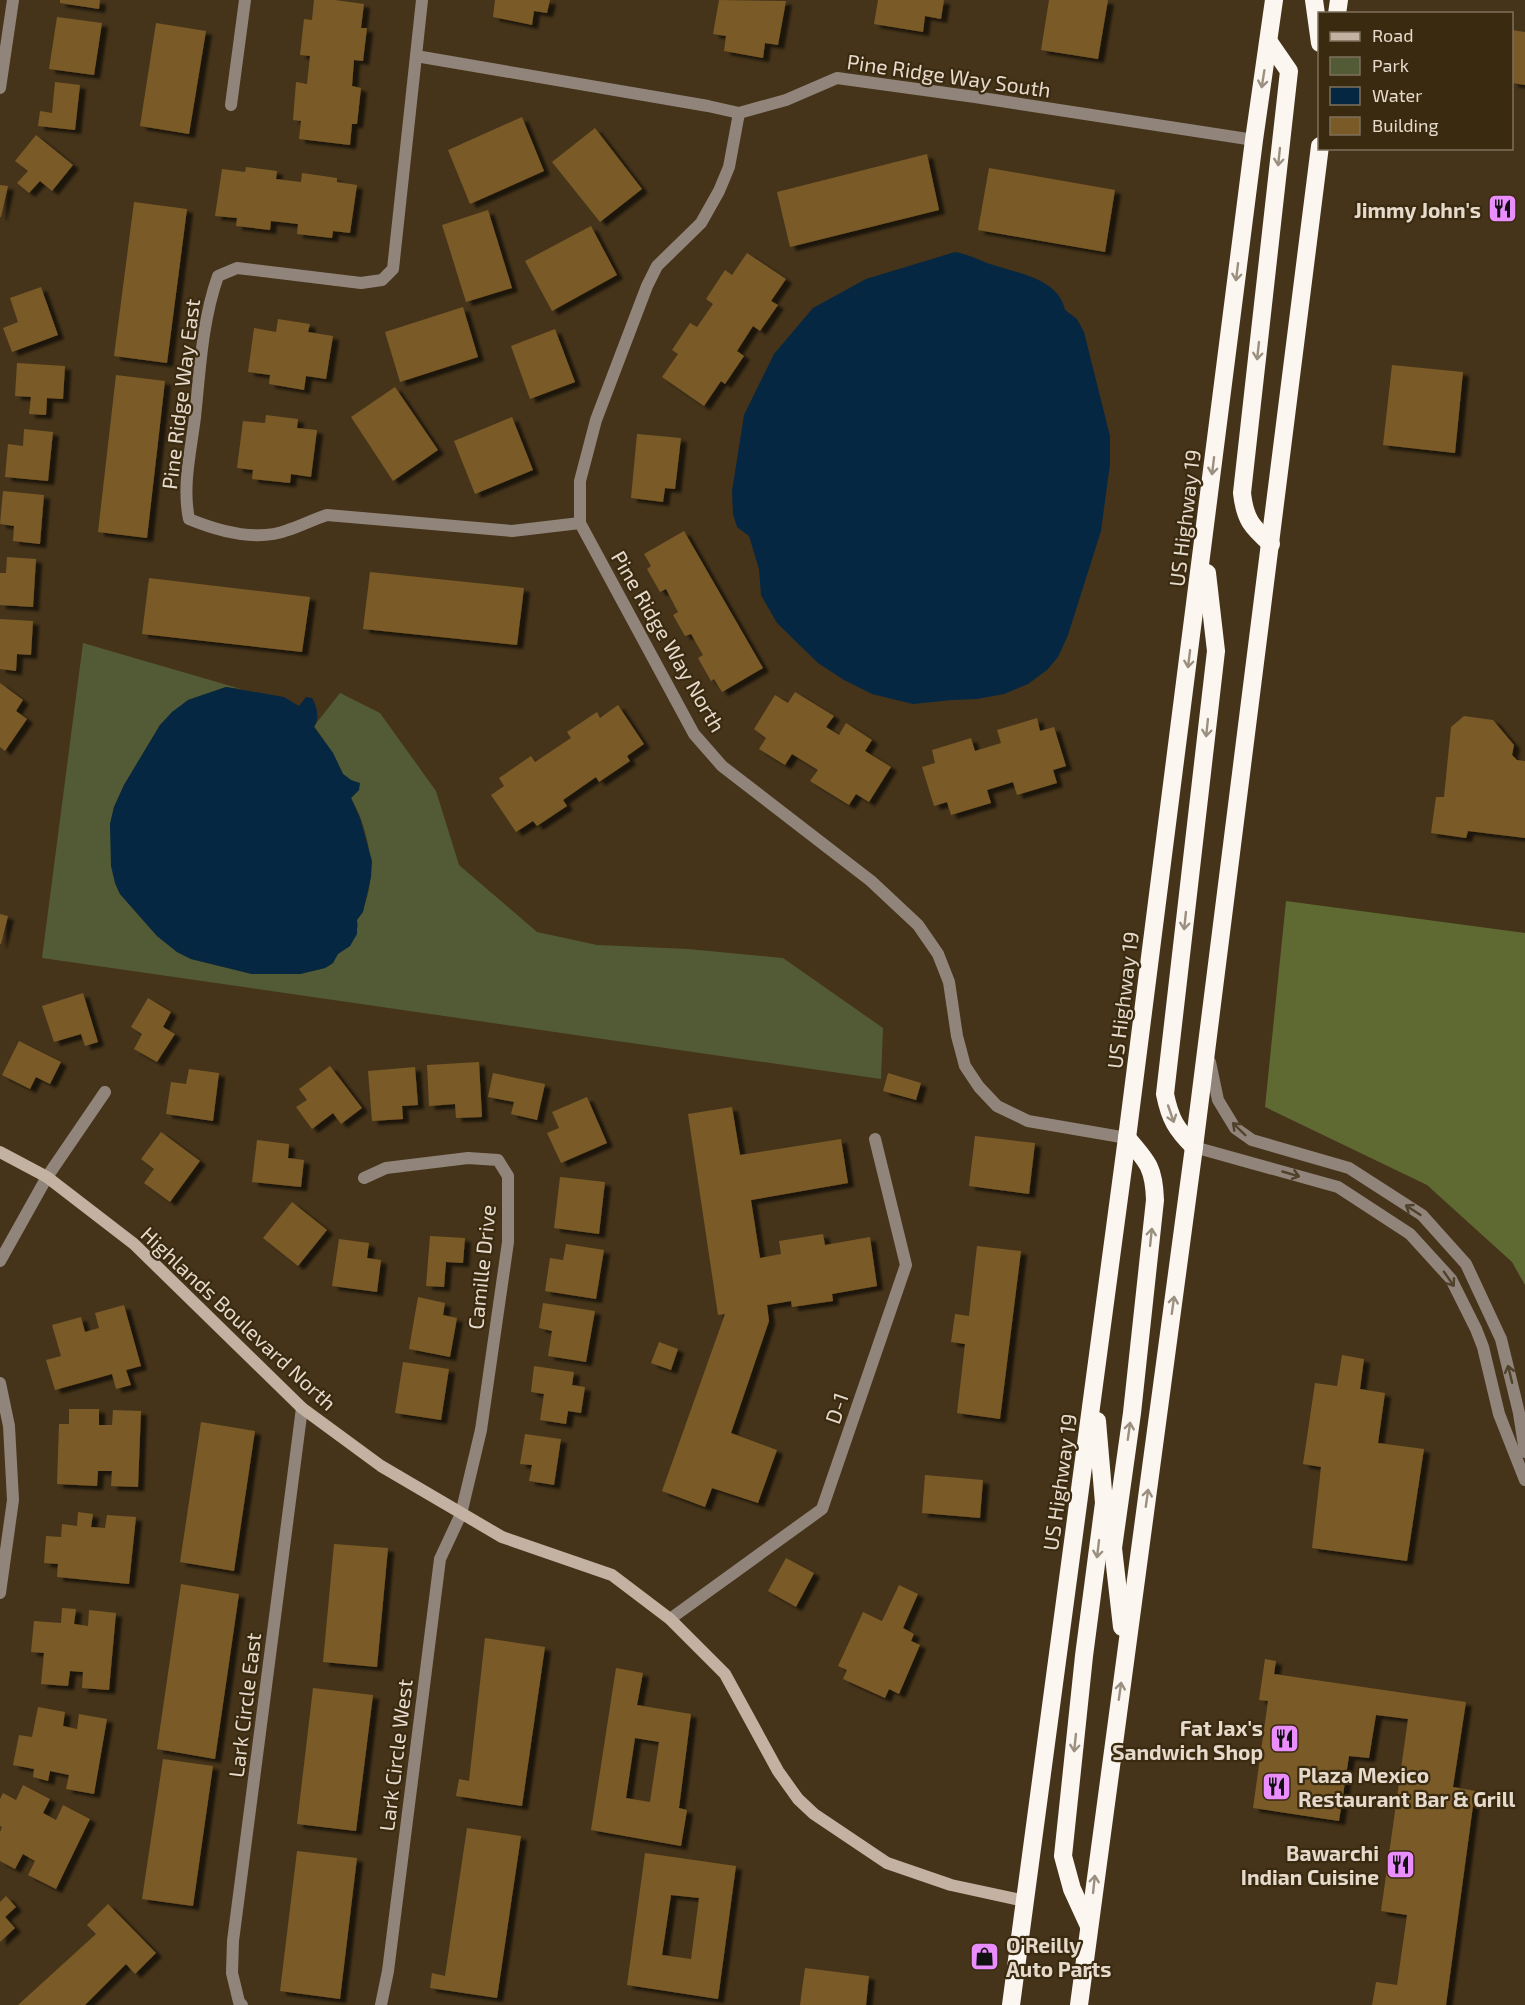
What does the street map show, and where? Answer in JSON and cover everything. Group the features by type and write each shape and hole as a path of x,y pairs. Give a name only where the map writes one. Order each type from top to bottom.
{"highway":[{"name":"US Highway 19","path":"1011,2005 1127,1138 1254,140 1274,0"},
{"path":"1314,0 1318,29"},
{"path":"1269,42 1288,71 1242,494 1244,512 1252,526 1271,544"},
{"path":"1079,2005 1194,1147 1320,150"},
{"path":"1194,1147 1181,1135 1170,1118 1166,1094 1216,651 1203,544"},
{"path":"1125,1656 1113,1548 1132,1413 1155,1200 1155,1179 1146,1159 1127,1138"},
{"path":"1089,1927 1072,1889 1063,1856 1084,1656 1104,1503 1094,1387"}],"street":[{"path":"0,88 13,0"},
{"path":"231,105 245,0"},
{"path":"416,56 422,0"},
{"name":"Pine Ridge Way South","path":"416,56 739,113 786,100 837,78 1254,140"},
{"name":"Pine Ridge Way East","path":"416,56 393,269 382,280 361,283 237,268 218,276 205,331 188,471 186,504 189,519 214,529 267,536 289,530 327,514 512,531 580,523"},
{"path":"580,523 580,481 596,420 639,306 657,266 701,223 719,191 729,167 739,113"},
{"name":"Pine Ridge Way North","path":"580,523 694,734 722,766 871,880 918,925 938,954 950,982 957,1036 965,1066 980,1087 997,1106 1028,1121 1127,1138"},
{"path":"1208,1037 1210,1070 1218,1100 1235,1128 1252,1140 1349,1168 1422,1215 1466,1264 1502,1339 1520,1413 1525,1452"},
{"path":"0,1261 47,1177 105,1092"},
{"name":"D-1","path":"670,1619 822,1509 906,1265 875,1139"},
{"path":"1194,1147 1338,1187 1410,1234 1451,1279 1476,1329 1483,1347 1499,1414 1525,1480"},
{"name":"Highlands Boulevard North","path":"0,1152 47,1177 134,1244 302,1408 381,1466 502,1537 612,1575 670,1619 725,1674 778,1771 798,1799 814,1814 887,1863 951,1885 1025,1901"},
{"name":"Camille Drive","path":"364,1178 386,1168 468,1158 498,1160 508,1176 508,1242 481,1430 461,1514"},
{"path":"0,1383 9,1426 13,1500 0,1593"},
{"name":"Lark Circle East","path":"242,2005 239,2002 232,1973 233,1941 302,1408"},
{"name":"Lark Circle West","path":"381,2005 388,1971 440,1559 461,1514"}],"green space":[{"path":"83,643 241,689 226,687 188,700 160,725 124,785 114,807 110,825 115,883 120,894 157,936 177,952 191,959 252,974 300,974 325,968 333,963 337,954 350,946 358,926 357,920 369,891 368,843 364,827 351,798 359,790 343,774 333,753 314,726 340,693 380,713 436,791 459,865 537,932 597,945 688,949 783,958 883,1028 881,1079 42,958"},
{"path":"1286,901 1525,933 1525,1285 1512,1262 1427,1185 1265,1107"}],"water":[{"path":"955,252 1035,278 1054,291 1061,299 1065,310 1077,319 1084,332 1110,436 1110,464 1101,531 1068,635 1058,657 1047,670 1028,684 1004,694 977,699 913,704 872,694 844,680 818,663 777,623 761,595 759,569 749,536 737,527 733,514 732,491 744,415 774,354 813,308 866,279"},
{"path":"226,687 284,697 299,706 306,697 312,698 317,712 314,727 333,753 343,774 360,783 359,790 351,798 360,818 372,861 371,877 363,912 357,920 357,934 350,946 338,954 333,963 325,968 300,974 252,974 191,959 177,952 157,936 120,894 115,883 111,866 110,824 114,807 124,785 160,725 172,712 188,700"}],"building":[{"path":"60,0 100,0 99,9 60,3"},
{"path":"314,0 364,4 361,28 367,28 363,61 354,60 352,86 361,88 357,124 352,124 350,145 299,139 301,121 293,120 296,82 307,84 310,56 300,55 304,19 312,20"},
{"path":"495,0 550,0 547,13 534,11 532,25 493,17"},
{"path":"719,0 786,1 778,45 765,43 763,58 724,51 726,36 713,34"},
{"path":"878,0 944,0 941,19 925,16 923,32 874,24"},
{"path":"1049,0 1108,0 1098,59 1041,50"},
{"path":"57,17 102,23 94,75 49,69"},
{"path":"156,23 206,31 189,134 140,126"},
{"path":"1513,30 1525,32 1525,85 1513,83"},
{"path":"55,82 80,85 75,130 38,126 40,111 52,113"},
{"path":"522,117 544,171 470,204 448,150"},
{"path":"595,128 642,189 600,222 552,162"},
{"path":"36,135 73,165 52,191 40,181 29,193 17,183 28,171 15,161"},
{"path":"927,154 939,210 790,247 777,192"},
{"path":"246,167 277,171 276,179 301,182 302,173 337,178 337,182 357,185 350,233 333,231 332,238 297,234 298,224 271,221 270,230 236,226 237,218 215,216 222,169 245,172"},
{"path":"989,168 1115,190 1105,252 978,230"},
{"path":"0,185 8,186 1,217 0,217"},
{"path":"134,202 187,209 167,363 114,356"},
{"path":"488,210 512,288 466,302 442,225"},
{"path":"591,226 617,275 552,311 525,261"},
{"path":"747,253 786,279 771,301 778,305 760,331 753,326 737,351 744,356 725,384 721,381 704,406 662,377 678,354 672,350 690,323 697,327 713,304 706,299 725,270 732,275"},
{"path":"41,287 58,335 12,352 3,328 18,322 10,298"},
{"path":"463,307 478,357 400,382 385,332"},
{"path":"278,319 310,324 308,332 333,336 326,379 306,376 304,390 269,384 270,375 248,372 254,328 276,332"},
{"path":"555,329 575,382 530,399 511,346"},
{"path":"17,363 65,366 63,399 47,398 46,415 29,414 31,397 15,396"},
{"path":"1392,365 1463,372 1455,453 1383,445"},
{"path":"116,375 165,381 147,538 98,532"},
{"path":"395,387 438,450 393,481 351,417"},
{"path":"266,415 298,419 297,428 317,430 311,477 291,474 290,483 252,479 253,470 237,468 243,421 265,423"},
{"path":"512,417 533,470 475,494 454,441"},
{"path":"24,429 53,432 48,481 5,477 8,444 23,446"},
{"path":"637,434 681,438 675,489 665,488 663,502 631,498"},
{"path":"3,491 44,495 40,544 13,541 14,526 0,524"},
{"path":"684,531 763,668 722,692 714,679 711,681 698,658 703,655 691,634 685,636 673,615 678,612 666,589 660,592 647,569 651,566 644,554"},
{"path":"7,557 36,559 33,607 0,605 0,573 6,573"},
{"path":"370,572 524,588 517,645 363,629"},
{"path":"149,578 310,597 302,652 142,634"},
{"path":"0,619 33,621 31,655 17,654 16,671 0,669"},
{"path":"0,683 23,700 16,711 27,719 5,751 0,747"},
{"path":"795,692 834,716 826,727 839,735 846,723 872,740 865,751 891,767 869,802 856,794 849,805 810,781 818,770 792,754 785,765 759,749 766,738 754,729 775,695 788,703"},
{"path":"618,705 644,744 627,756 630,761 599,782 596,777 563,800 567,806 537,826 533,821 516,832 491,795 504,786 499,778 531,756 535,762 571,738 567,732 597,712 600,718"},
{"path":"1464,716 1493,720 1514,745 1512,755 1517,760 1525,761 1525,838 1468,831 1466,838 1431,833 1436,797 1444,797 1451,727"},
{"path":"1037,718 1040,731 1054,727 1066,766 1053,770 1057,783 1017,795 1013,782 987,790 991,803 951,815 947,802 934,806 922,767 935,763 932,750 971,738 975,751 1001,743 997,730"},
{"path":"0,914 8,916 1,944 0,944"},
{"path":"83,993 98,1042 85,1046 81,1034 54,1042 42,1006"},
{"path":"148,998 171,1012 163,1027 175,1034 157,1062 134,1049 142,1034 131,1027"},
{"path":"19,1041 61,1062 50,1084 36,1077 30,1089 2,1075"},
{"path":"479,1062 482,1117 456,1118 455,1104 429,1106 427,1065"},
{"path":"330,1066 362,1108 341,1124 333,1113 312,1129 296,1107 307,1100 299,1089"},
{"path":"415,1067 418,1105 402,1106 403,1119 372,1121 368,1071"},
{"path":"189,1069 219,1073 213,1121 166,1114 171,1082 186,1084"},
{"path":"493,1073 545,1084 537,1120 511,1114 514,1102 488,1097"},
{"path":"888,1073 921,1083 916,1100 883,1091"},
{"path":"587,1097 607,1143 561,1163 547,1133 559,1128 552,1112"},
{"path":"732,1107 740,1155 841,1139 848,1183 751,1200 760,1258 781,1254 779,1241 823,1234 825,1245 870,1237 877,1286 832,1294 833,1301 792,1307 791,1301 767,1305 769,1321 731,1433 777,1450 758,1503 712,1488 705,1507 662,1491 725,1314 718,1315 688,1114"},
{"path":"161,1132 200,1161 170,1202 144,1183 154,1169 141,1159"},
{"path":"975,1136 1035,1143 1029,1194 969,1186"},
{"path":"257,1140 289,1144 288,1158 304,1160 301,1187 252,1182"},
{"path":"560,1177 605,1182 599,1234 554,1228"},
{"path":"292,1202 327,1230 298,1266 263,1238"},
{"path":"430,1236 465,1238 463,1263 446,1262 444,1287 426,1286"},
{"path":"339,1239 369,1243 367,1258 381,1260 377,1292 332,1286"},
{"path":"566,1244 604,1250 596,1299 545,1291 550,1258 563,1260"},
{"path":"977,1246 1021,1251 1000,1419 957,1413 965,1344 951,1342 955,1314 969,1316"},
{"path":"418,1297 445,1303 443,1315 457,1318 450,1357 409,1349"},
{"path":"543,1303 595,1311 586,1362 548,1356 552,1331 539,1328"},
{"path":"124,1305 141,1366 126,1370 131,1385 116,1389 112,1374 55,1390 46,1360 61,1356 52,1325 81,1317 85,1332 99,1328 95,1313"},
{"path":"659,1342 678,1349 671,1370 651,1363"},
{"path":"1342,1355 1364,1359 1360,1389 1385,1393 1378,1443 1424,1449 1407,1561 1312,1548 1321,1467 1303,1464 1315,1383 1337,1386"},
{"path":"403,1362 449,1369 441,1420 395,1413"},
{"path":"534,1366 574,1372 572,1385 585,1387 581,1413 568,1411 566,1424 540,1420 544,1394 531,1392"},
{"path":"69,1409 99,1409 99,1425 112,1425 113,1410 141,1411 138,1487 111,1486 112,1471 98,1471 97,1486 57,1484 59,1424 69,1424"},
{"path":"201,1422 255,1431 234,1571 180,1562"},
{"path":"525,1434 561,1439 554,1485 529,1481 532,1465 520,1464"},
{"path":"925,1475 983,1480 980,1518 922,1513"},
{"path":"78,1512 93,1514 91,1527 105,1528 107,1515 136,1517 129,1584 57,1577 58,1564 44,1563 46,1536 61,1537 62,1524 77,1526"},
{"path":"334,1544 388,1548 377,1667 323,1662"},
{"path":"786,1558 814,1573 796,1607 768,1591"},
{"path":"181,1584 239,1594 215,1759 157,1749"},
{"path":"899,1585 918,1594 903,1628 914,1634 911,1641 920,1645 899,1694 889,1689 885,1698 843,1679 847,1670 838,1666 863,1612 882,1621"},
{"path":"62,1608 76,1609 74,1624 88,1626 89,1610 116,1613 109,1690 82,1688 83,1672 70,1671 68,1686 41,1684 44,1653 31,1652 34,1621 61,1623"},
{"path":"485,1638 545,1647 522,1806 456,1796 459,1779 469,1781"},
{"path":"1265,1659 1276,1661 1274,1674 1466,1702 1453,1787 1475,1791 1446,2005 1372,2005 1376,1982 1397,1985 1407,1915 1381,1911 1408,1719 1376,1715 1369,1758 1349,1756 1339,1821 1253,1808 1268,1701 1259,1700"},
{"path":"616,1668 643,1673 637,1705 691,1714 679,1808 687,1810 681,1846 591,1830","holes":["635,1738 659,1742 650,1802 626,1798"]},
{"path":"313,1688 373,1695 356,1831 297,1824"},
{"path":"38,1707 65,1712 63,1726 77,1729 79,1714 107,1719 94,1794 66,1789 69,1775 50,1771 48,1781 33,1777 34,1769 13,1765 19,1735 32,1737"},
{"path":"163,1759 213,1766 193,1906 142,1899"},
{"path":"23,1785 50,1799 43,1813 56,1820 63,1805 90,1819 56,1889 28,1875 35,1861 23,1854 15,1869 0,1861 2,1827 0,1826 0,1799 3,1793 16,1800"},
{"path":"467,1828 521,1836 497,1998 430,1988 432,1973 445,1976"},
{"path":"297,1851 357,1858 340,1999 280,1991"},
{"path":"645,1853 736,1866 718,1999 627,1985","holes":["671,1895 699,1898 691,1959 662,1955"]},
{"path":"6,1896 16,1907 5,1917 15,1928 0,1942 0,1902"},
{"path":"108,1904 156,1953 135,1974 126,1964 85,2005 18,2005 96,1934 87,1925"},
{"path":"805,1968 869,1976 866,2005 800,2005"}],"place":[{"name":"Jimmy John's","path":"1502,209"},
{"name":"Fat Jax's Sandwich Shop","path":"1284,1739"},
{"name":"Plaza Mexico Restaurant Bar & Grill","path":"1277,1786"},
{"name":"Bawarchi Indian Cuisine","path":"1400,1864"},
{"name":"O'Reilly Auto Parts","path":"985,1956"}]}
